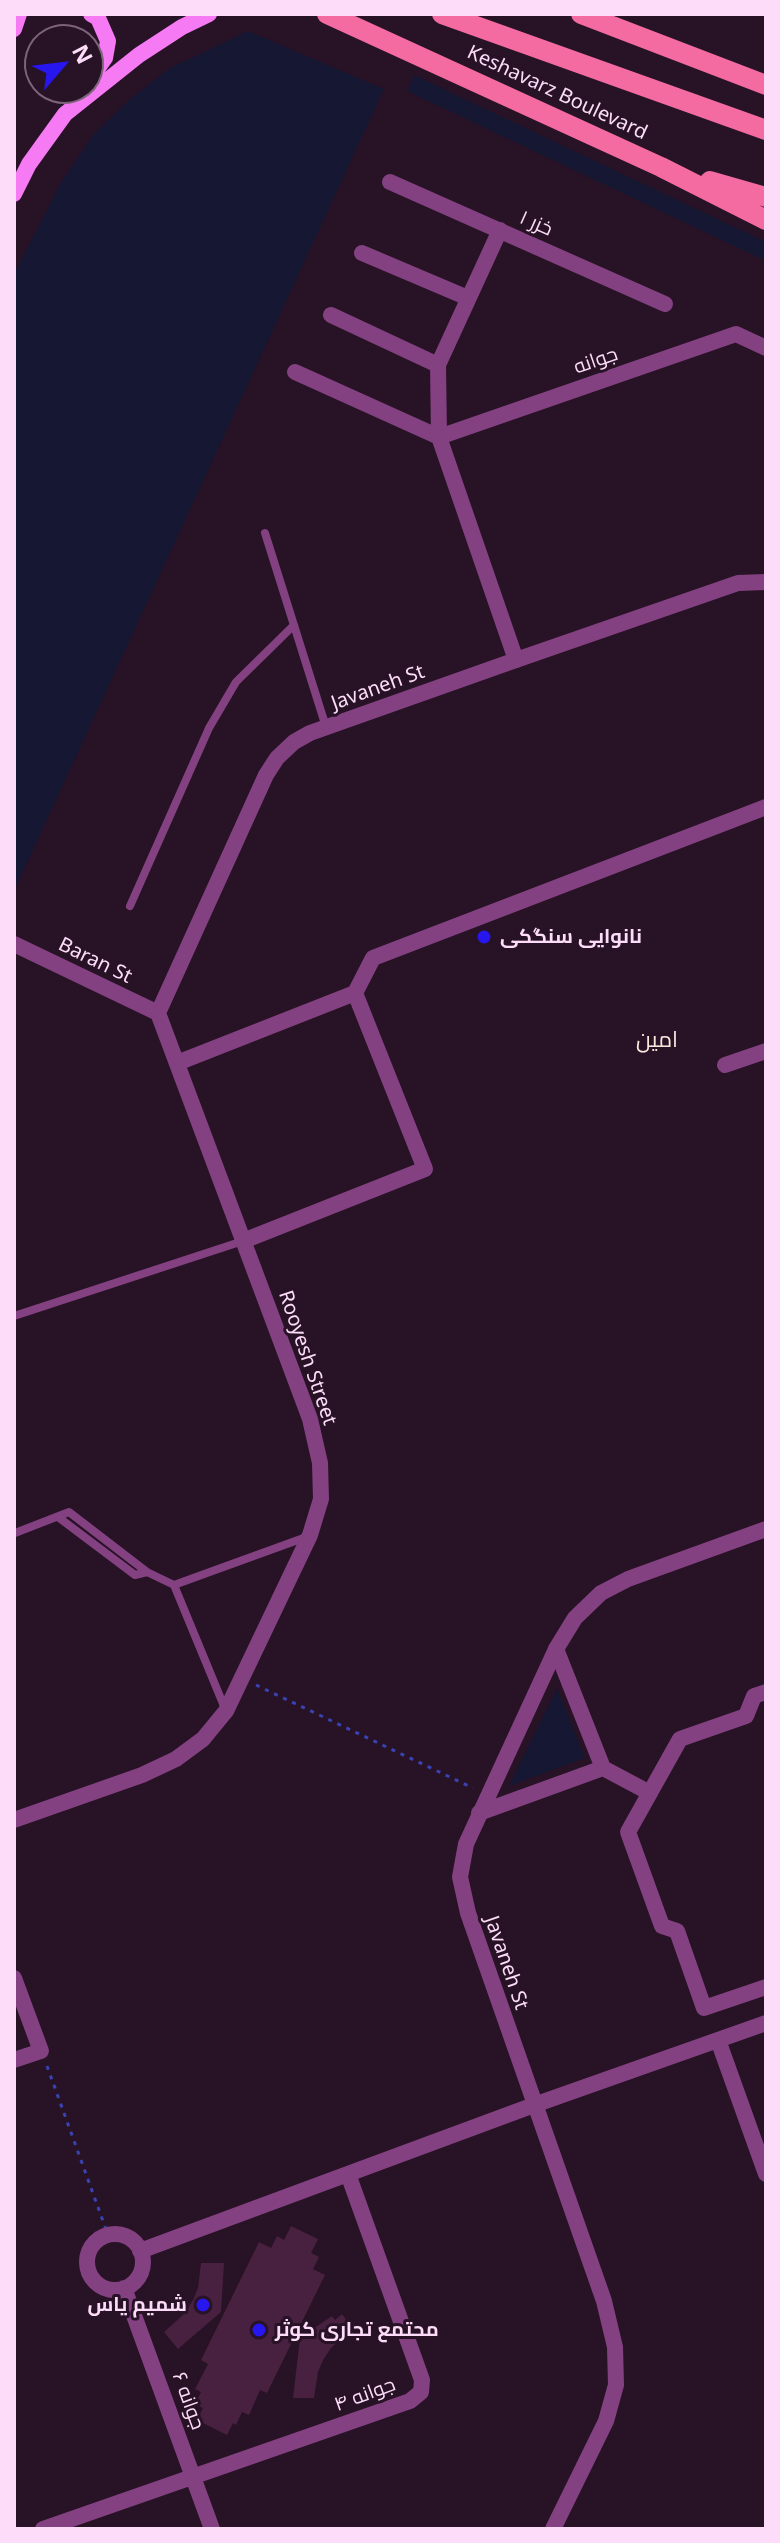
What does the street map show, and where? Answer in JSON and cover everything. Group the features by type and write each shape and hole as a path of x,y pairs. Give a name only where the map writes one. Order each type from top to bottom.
{"main road":[{"path":"14,29 19,14"},
{"path":"65,114 139,55 182,27 209,14"},
{"name":"Keshavarz Boulevard","path":"327,14 661,167 766,220"},
{"name":"Keshavarz Boulevard","path":"442,14 766,130"},
{"path":"581,14 766,85"},
{"path":"104,32 108,41 104,59"},
{"path":"14,194 29,164 72,104"},
{"path":"661,167 766,197"}],"street":[{"name":"خزر ۱","path":"390,182 665,304"},
{"path":"500,230 438,365 439,437 516,660"},
{"path":"362,253 468,298"},
{"path":"331,315 438,365"},
{"name":"جوانه","path":"439,437 736,334 766,348"},
{"path":"295,372 439,437"},
{"name":"Javaneh St","path":"158,1013 266,775 277,758 294,742 738,583 766,582"},
{"path":"177,1063 355,993 373,958 766,807"},
{"name":"Baran St","path":"14,944 158,1013"},
{"path":"243,1241 425,1169 355,993"},
{"name":"Rooyesh Street","path":"14,1820 142,1775 176,1759 203,1739 226,1711 310,1535 321,1499 320,1463 310,1419 158,1013"},
{"path":"725,1065 766,1051"},
{"name":"Javaneh St","path":"553,2529 606,2421 616,2385 615,2347 604,2301 468,1913 460,1877 466,1844 556,1649 575,1618 601,1593 628,1579 766,1529"},
{"path":"556,1649 603,1768 650,1793"},
{"path":"766,1692 754,1696 746,1716 680,1739 628,1832 662,1926 677,1931 704,2008 766,1987"},
{"path":"479,1813 603,1768"},
{"path":"14,1978 41,2051 14,2060"},
{"path":"140,2251 766,2023"},
{"path":"718,2040 766,2174"},
{"name":"جوانه ۴","path":"194,2476 410,2401 421,2392 422,2380 348,2174"},
{"path":"108,2235 123,2235 140,2251 142,2260 138,2277 124,2288 115,2290 98,2285 88,2270 88,2252 100,2238 108,2235"},
{"name":"جوانه ۶","path":"124,2288 212,2529"},
{"path":"54,2527 194,2476"}],"lane":[{"path":"265,533 326,728"},
{"path":"130,906 209,728 236,682 294,625"},
{"path":"14,1316 243,1241"},
{"path":"15,1533 58,1517 135,1575 147,1572 174,1585 226,1711"},
{"path":"174,1585 310,1535"}],"path":[{"path":"242,1678 487,1795"},
{"path":"41,2051 108,2235"}],"shaded area":[{"path":"248,31 384,89 14,891 14,274 60,184 93,135 130,99 170,68"},
{"path":"414,75 766,242 766,261 407,91"},
{"path":"557,1688 585,1758 509,1786"}],"building":[{"name":"محتمع تجاری کوثر","path":"291,2226 318,2239 311,2253 319,2257 313,2269 325,2275 267,2393 260,2390 249,2415 242,2412 227,2435 197,2420 203,2408 195,2404 201,2392 195,2389 208,2364 201,2360 259,2242 271,2248 277,2236 284,2240"},
{"path":"201,2263 224,2263 221,2312 178,2349 164,2332 185,2313 193,2300"},
{"path":"342,2314 353,2329 331,2348 323,2360 314,2398 293,2398 300,2338 332,2316 335,2320"}],"place":[{"name":"نانوایی سنگکی","path":"484,937"},
{"name":"شمیم یاس","path":"203,2305"},
{"name":"محتمع تجاری کوثر","path":"259,2330"}],"district":[{"name":"امین","path":"657,1041"}]}
